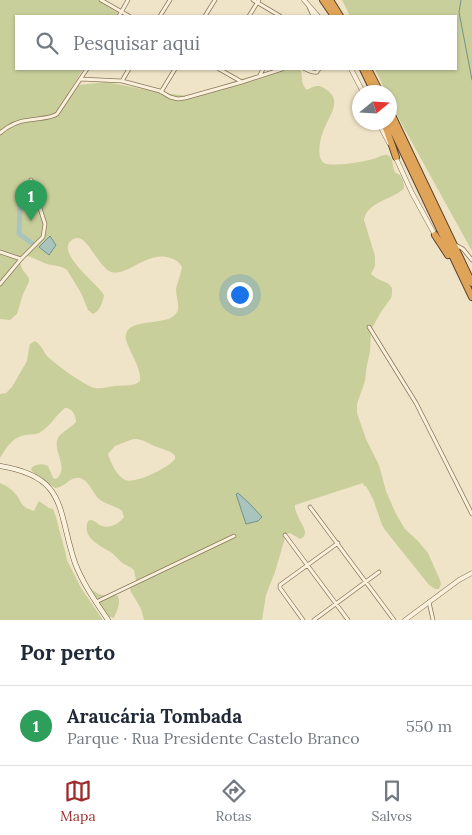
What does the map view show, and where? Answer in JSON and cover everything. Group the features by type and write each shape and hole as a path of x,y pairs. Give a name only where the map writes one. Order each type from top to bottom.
{"highway":[{"path":"323,0 333,15"},
{"path":"330,0 339,15"},
{"path":"362,70 370,85"},
{"path":"369,70 376,85"},
{"path":"397,127 472,283"},
{"path":"387,130 396,157"},
{"path":"393,130 472,297"},
{"path":"435,235 460,272"}],"main road":[{"path":"0,466 27,472 40,479 52,490 56,496 75,563 82,580 108,620"}],"street":[{"path":"101,0 127,15"},
{"path":"120,15 128,0"},
{"path":"161,15 170,0"},
{"path":"207,15 215,0"},
{"path":"253,0 258,1 279,15"},
{"path":"304,0 317,15"},
{"path":"250,15 258,1"},
{"path":"308,4 313,15"},
{"path":"0,134 6,128 17,123 51,117 57,114 86,70"},
{"path":"122,81 128,70"},
{"path":"161,92 174,70"},
{"path":"221,70 242,82"},
{"path":"259,76 262,70"},
{"path":"81,79 122,81 178,99 279,70"},
{"path":"307,70 311,72 317,72 318,70"},
{"path":"352,70 359,85"},
{"path":"382,130 412,193 435,235"},
{"path":"0,284 43,237 45,224 31,180"},
{"path":"452,243 464,249 472,260"},
{"path":"0,252 21,259"},
{"path":"369,327 416,403 472,514"},
{"path":"310,506 394,620"},
{"path":"285,535 348,620"},
{"path":"96,602 234,536"},
{"path":"303,620 280,588 280,585 338,543"},
{"path":"314,620 380,572"},
{"path":"405,620 429,601 472,573"},
{"path":"429,601 433,619"}],"green space":[{"path":"0,0 98,0 118,13 117,15 15,15 15,70 82,70 69,92 75,86 106,82 190,96 237,80 276,70 300,70 303,84 307,90 320,86 330,92 334,101 334,106 320,142 319,153 323,162 328,164 348,164 387,155 392,160 395,172 400,175 403,182 404,188 400,192 376,204 366,214 364,220 375,256 375,266 371,274 389,284 392,288 392,294 371,330 370,352 365,381 357,404 357,413 366,439 379,465 386,491 396,514 405,529 428,553 440,580 439,589 429,585 385,530 373,499 363,483 295,505 305,533 300,539 290,533 285,538 266,595 262,620 144,620 141,609 130,590 136,580 134,570 93,541 87,532 88,521 91,520 105,527 111,526 124,517 122,511 101,500 83,479 76,478 61,487 55,488 31,470 34,466 44,464 48,466 53,478 56,479 60,475 61,465 57,448 58,438 76,422 73,412 65,408 40,432 17,438 10,443 0,458 0,394 6,393 12,387 27,361 30,344 35,341 51,360 84,383 95,388 128,385 140,381 138,368 127,343 126,334 129,329 135,326 173,317 178,310 176,289 182,267 173,259 159,257 151,258 117,273 111,272 107,270 83,240 75,238 68,245 73,260 104,295 98,311 93,314 88,310 81,293 67,270 27,256 23,257 20,262 22,269 29,278 29,282 17,314 10,320 0,319","holes":["133,439 142,440 169,451 175,456 175,459 166,467 152,474 136,480 125,480 116,472 108,454 115,446"]},
{"path":"342,0 472,0 472,251 399,119 397,115 397,85 383,85 375,70 457,70 457,15 350,15"},
{"path":"0,483 12,491 23,505 29,509 34,511 39,501 53,509 67,560 81,588 103,620 0,620"},
{"path":"85,583 99,594 118,596 119,604 114,618 110,617 105,620"}],"water":[{"path":"50,236 56,245 49,255 39,247"},
{"path":"238,493 262,517 258,521 246,524 236,494"}],"waterway":[{"path":"461,0 459,12 472,80"},
{"path":"20,203 19,234 33,244"}],"place":[{"name":"Araucária Tombada","path":"31,221"}]}
